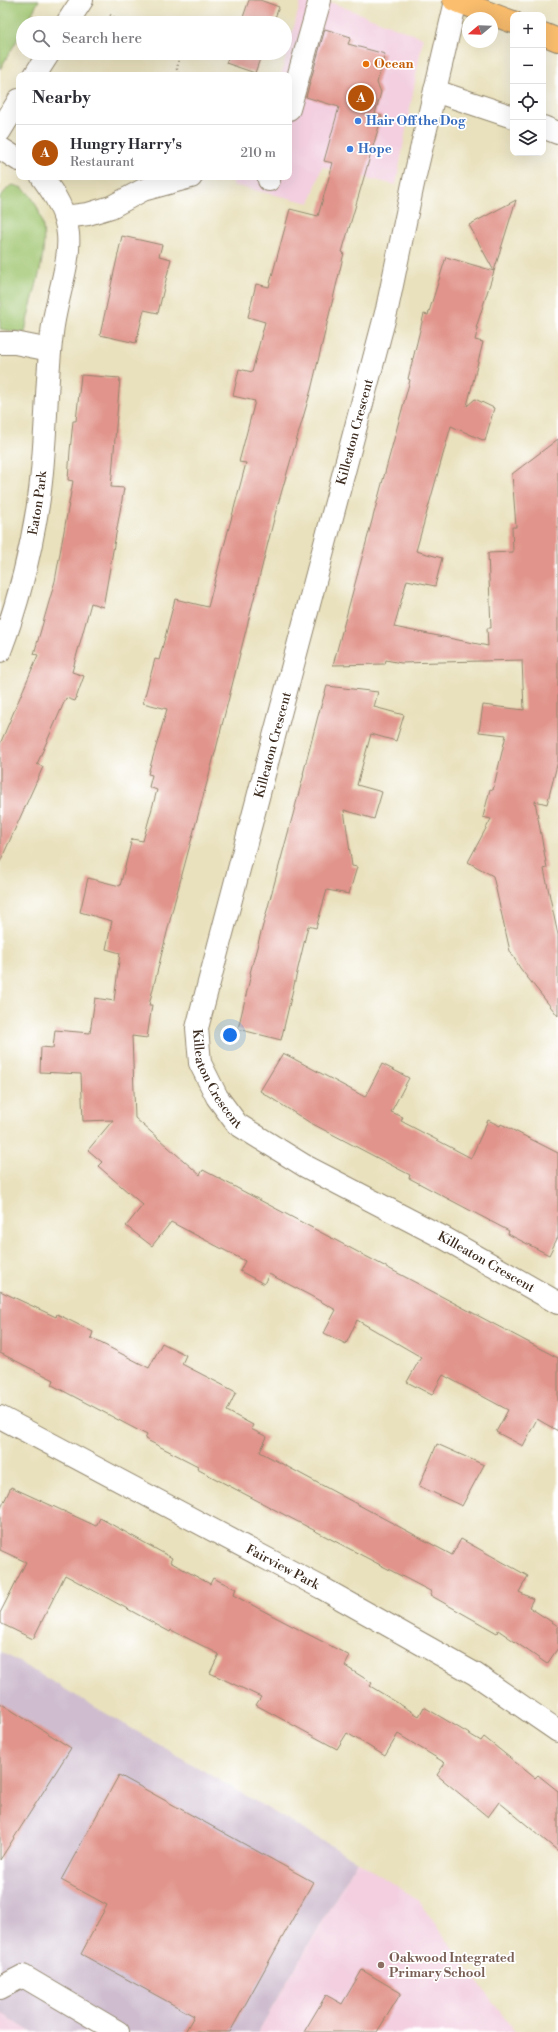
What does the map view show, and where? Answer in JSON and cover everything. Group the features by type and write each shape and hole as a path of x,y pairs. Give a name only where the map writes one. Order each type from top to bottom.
{"main road":[{"path":"463,2 510,21"},
{"path":"546,35 558,40"}],"street":[{"path":"72,16 82,0"},
{"path":"292,98 320,0"},
{"name":"Killeaton Crescent","path":"463,2 435,91 387,309 197,1028 200,1062 217,1097 237,1124 305,1166 446,1239 558,1303"},
{"path":"37,72 45,60"},
{"path":"435,91 510,115"},
{"path":"0,131 16,105"},
{"path":"546,129 558,133"},
{"path":"0,148 16,158"},
{"name":"Eaton Park","path":"0,651 11,624 24,575 38,504 54,310 67,259 68,234 64,217 58,199 44,180"},
{"path":"64,217 88,214 111,207 143,190 180,180"},
{"path":"0,343 50,350"},
{"name":"Fairview Park","path":"0,1417 322,1588 475,1674 558,1731"},
{"path":"0,1988 23,1976 118,2032"}],"path":[{"path":"178,60 177,68 178,72"}],"shaded area":[{"path":"301,0 325,0 423,38 396,185 322,167 310,203 232,185 233,180 292,180 292,72 282,72 285,60 292,60 292,34"},
{"path":"0,1651 357,1861 258,2032 31,2032 0,2013"},
{"name":"Oakwood Integrated Primary School","path":"357,1861 416,1898 515,2032 258,2032"},
{"path":"0,2013 31,2032 0,2032"}],"green space":[{"path":"0,0 39,0 31,16 16,16 16,42 0,69"},
{"path":"11,185 22,188 32,197 41,217 44,233 41,267 25,333 0,329 0,197"}],"building":[{"path":"249,0 260,0 279,7 276,16 243,16"},
{"path":"325,29 351,37 348,44 385,54 377,83 381,92 375,114 382,116 342,252 344,253 311,390 276,511 216,749 174,904 149,1005 152,1005 147,1038 132,1036 135,1118 200,1175 203,1170 558,1358 558,1431 537,1419 523,1446 496,1432 508,1410 443,1375 432,1395 407,1382 421,1357 357,1320 346,1344 324,1333 336,1310 311,1296 269,1274 264,1284 240,1271 245,1261 171,1222 152,1246 126,1226 143,1205 98,1166 102,1162 88,1150 113,1120 83,1121 81,1074 40,1072 41,1047 53,1048 55,1030 90,1033 95,998 114,1001 120,953 106,949 112,921 80,912 88,878 120,886 132,839 143,841 157,790 149,787 152,775 148,774 167,709 143,703 155,659 159,660 175,599 208,607 246,463 239,462 255,401 233,396 239,369 252,372 265,322 248,317 256,284 269,287 290,209 318,216 333,163 324,161 339,107 306,97"},
{"path":"227,60 260,60 255,72 226,63"},
{"path":"516,200 494,271 469,225"},
{"path":"122,236 162,245 159,256 171,259 158,313 144,310 136,343 100,335"},
{"path":"446,257 494,271 476,328 478,328 475,340 483,342 467,406 475,399 494,408 485,441 451,426 416,551 442,558 435,586 407,580 394,627 488,646 487,628 491,628 488,553 513,552 512,527 516,527 512,474 558,439 558,761 547,804 535,801 547,868 544,869 558,935 558,1016 520,968 510,951 493,876 468,862 491,819 483,817 490,789 493,790 506,735 479,732 483,705 524,710 522,660 401,663 386,660 385,664 333,665 410,380 408,379 424,314 428,315"},
{"path":"81,375 120,378 111,487 124,488 103,607 91,603 72,672 84,676 75,701 66,698 37,764 43,767 0,862 0,744 38,655 34,654 55,581 73,481 68,480 70,451 73,421 76,421"},
{"path":"327,686 378,692 374,707 404,715 396,741 371,734 357,785 382,792 374,819 344,810 352,866 357,867 349,894 327,890 316,928 308,926 281,1040 238,1029 250,973"},
{"path":"283,1053 365,1097 382,1064 409,1078 391,1112 403,1117 401,1121 471,1158 488,1120 500,1126 501,1124 558,1153 558,1237 549,1255 508,1234 509,1231 409,1178 410,1175 309,1122 260,1091"},
{"path":"0,1291 56,1317 57,1314 93,1332 91,1338 149,1368 162,1343 186,1355 182,1364 236,1392 227,1411 253,1425 251,1429 267,1437 260,1452 452,1555 461,1539 528,1576 519,1592 533,1599 529,1607 558,1626 558,1648 547,1664 498,1630 497,1633 430,1595 432,1592 197,1469 198,1466 145,1439 147,1435 52,1385 54,1380 0,1353"},
{"path":"437,1444 484,1465 462,1506 419,1486"},
{"path":"11,1487 96,1526 100,1518 172,1558 170,1562 210,1584 213,1578 236,1589 233,1595 350,1656 345,1666 372,1683 370,1686 419,1716 424,1707 481,1741 484,1737 535,1778 538,1775 558,1791 558,1851 499,1802 488,1817 437,1775 445,1763 398,1734 385,1756 347,1733 337,1749 256,1705 261,1697 210,1673 219,1654 171,1630 170,1632 65,1575 33,1639 0,1623 0,1613 26,1562 0,1550 0,1510"},
{"path":"0,1703 71,1748 0,1860"},
{"path":"119,1775 313,1882 230,2032 185,2032 194,2016 81,1954 107,1905 61,1880"},
{"path":"362,1970 401,1993 377,2032 304,2032 326,1995 342,2004"}],"place":[{"name":"Ocean","path":"366,64"},
{"name":"Hungry Harry's","path":"361,98"},
{"name":"Hair Off the Dog","path":"358,121"},
{"name":"Hope","path":"350,149"},
{"name":"Oakwood Integrated Primary School","path":"381,1965"}]}
